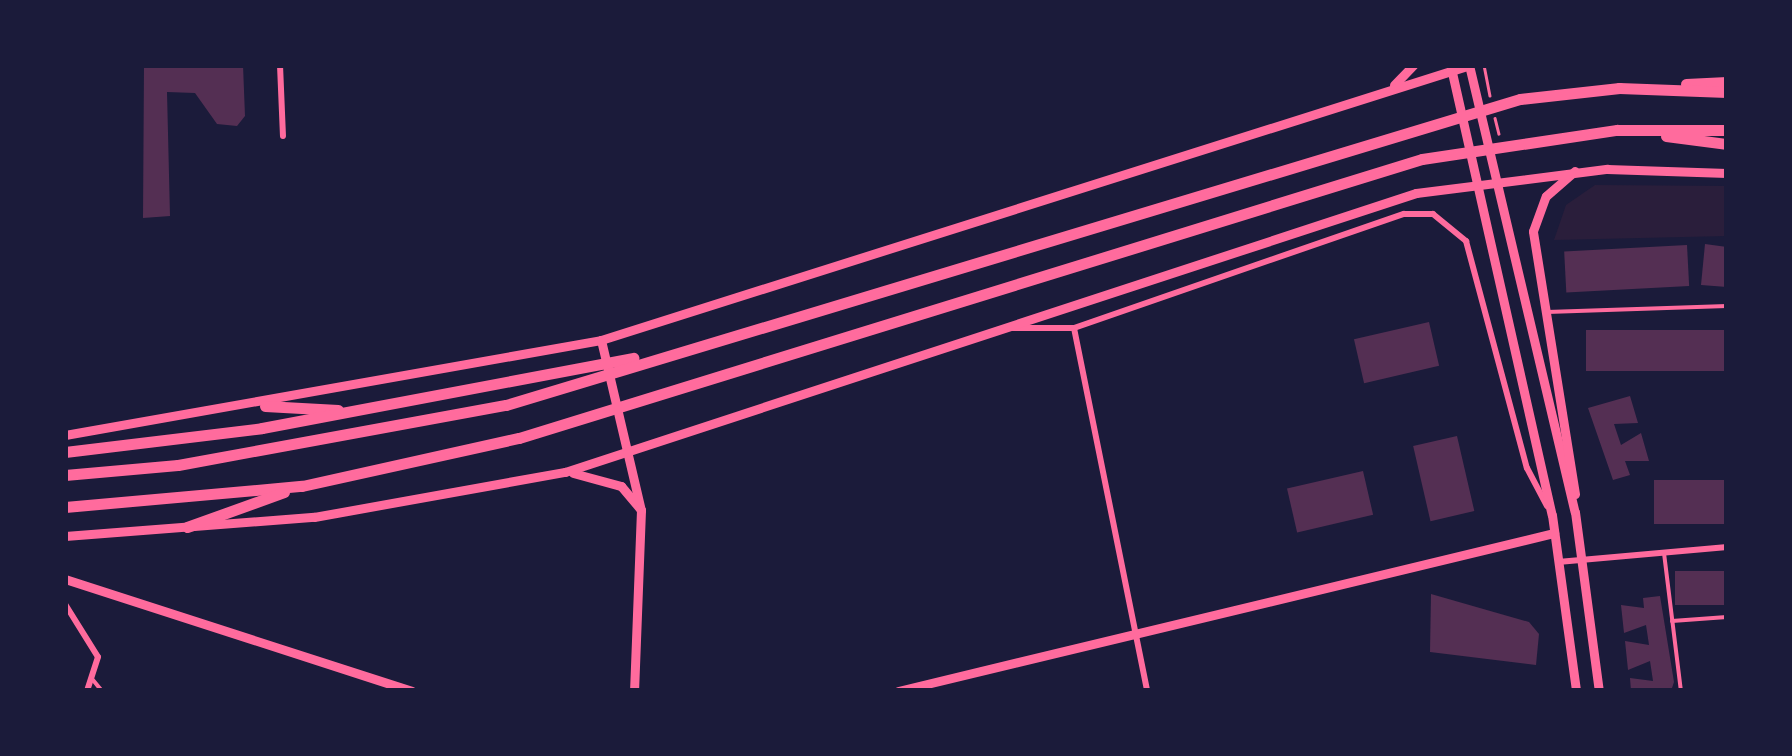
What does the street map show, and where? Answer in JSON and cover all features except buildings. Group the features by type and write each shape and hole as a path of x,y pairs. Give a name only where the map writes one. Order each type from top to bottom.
{"highway":[{"path":"65,474 178,465 506,405 678,349 1520,99 1727,82"},
{"path":"1620,88 1727,92"},
{"path":"1617,130 1727,144"},
{"path":"187,527 302,486 519,438 730,378 1422,159 1617,130 1727,130"},
{"path":"65,452 262,428 678,349"},
{"path":"265,406 352,411"},
{"path":"65,507 302,486"}],"main road":[{"path":"1394,85 1413,65"},
{"path":"1450,65 1480,216 1552,516 1576,691"},
{"path":"65,435 265,406 601,340 1394,85 1470,65 1499,215 1575,512"},
{"path":"1575,170 1534,216 1547,312 1574,446 1575,512 1599,691"},
{"path":"65,536 314,517 566,472 634,454 1373,204 1575,170 1727,173"},
{"path":"601,340 634,454 641,510 634,691"},
{"path":"566,472 600,475 641,510"},
{"path":"898,691 1554,534"},
{"path":"65,579 411,691"}],"street":[{"path":"280,65 284,136"},
{"path":"1000,328 1074,328 1404,214 1433,214 1466,241 1527,468 1552,516"},
{"path":"1074,328 1147,691"},
{"path":"1558,562 1727,547"},
{"path":"65,604 94,639 87,691"}],"lane":[{"path":"1547,312 1727,306"},
{"path":"1664,552 1681,691"},
{"path":"1672,621 1727,617"},
{"path":"92,676 102,691"}],"shaded area":[{"path":"1595,185 1727,186 1727,236 1554,240 1566,205"}]}
